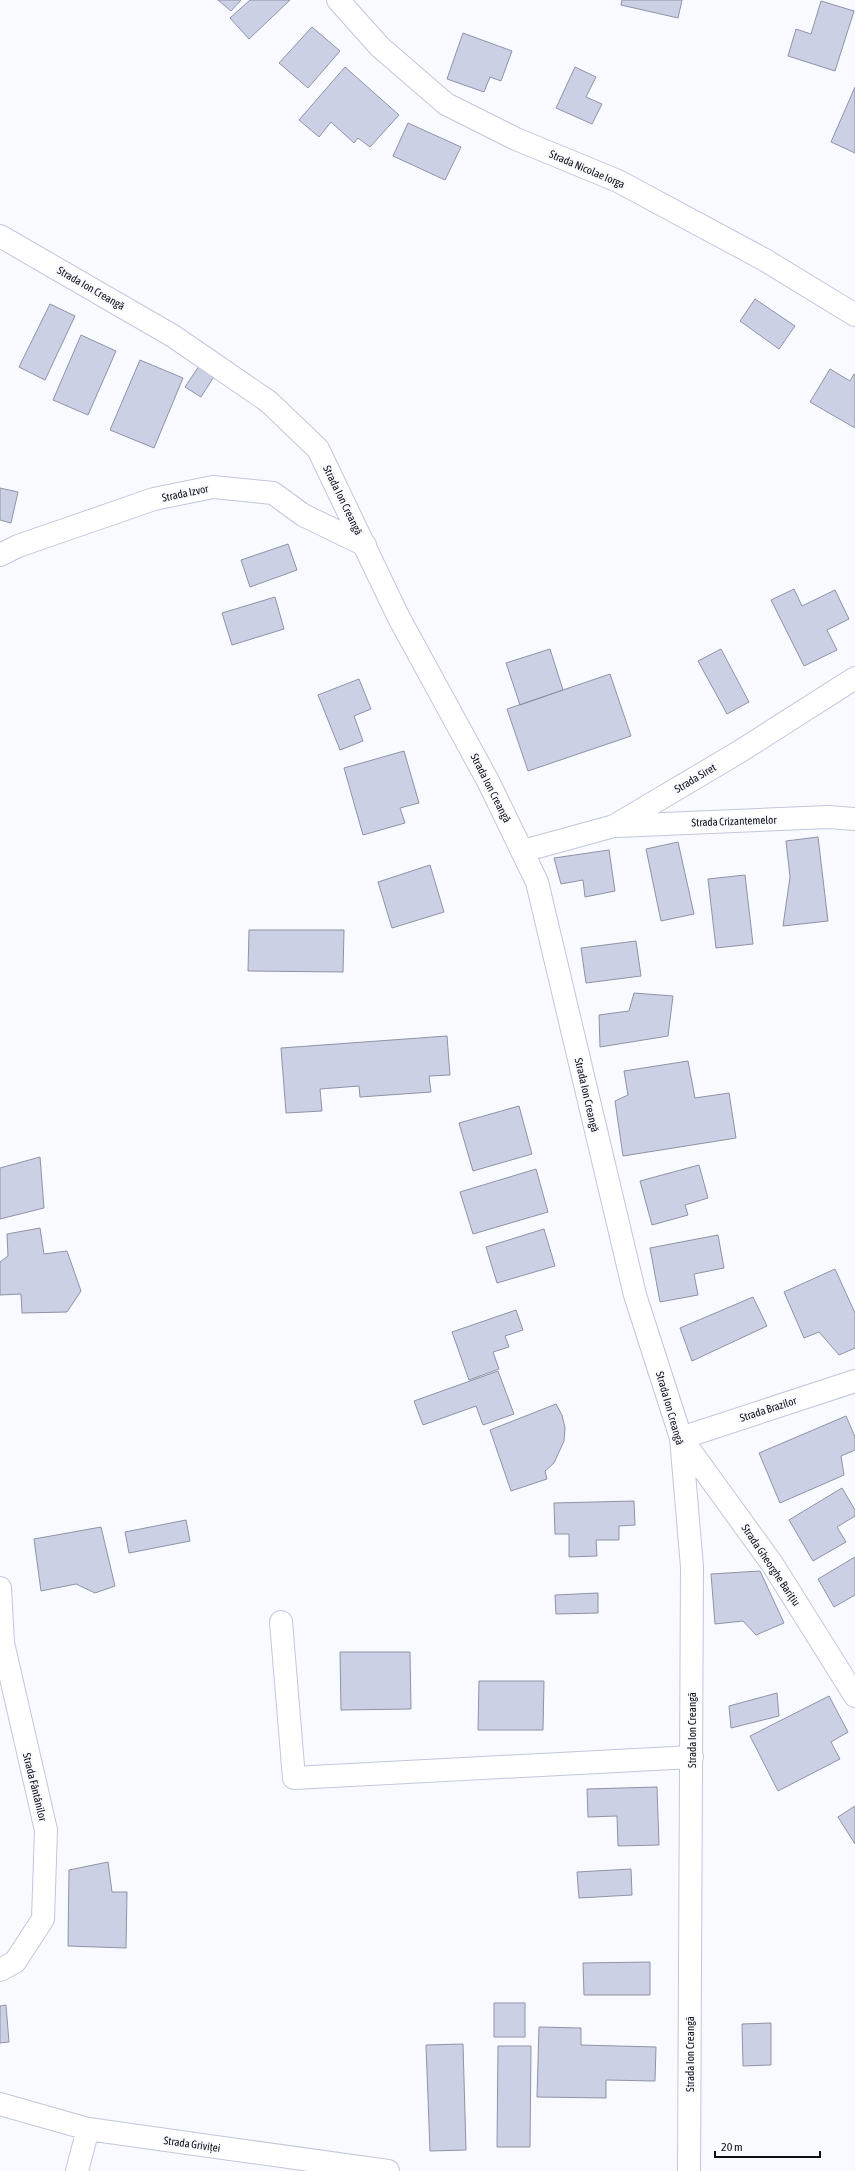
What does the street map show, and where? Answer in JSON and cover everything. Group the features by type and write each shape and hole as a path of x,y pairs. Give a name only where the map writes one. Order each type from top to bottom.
{"street":[{"name":"Strada Nicolae Iorga","path":"338,0 380,48 446,104 516,139 618,181 765,260 855,316"},
{"name":"Strada Ion Creangă","path":"0,236 173,336 269,402 318,449 399,618 488,782 537,882 635,1295 681,1438 692,1567 692,1757 688,2171"},
{"name":"Strada Izvor","path":"0,555 18,546 154,499 214,487 273,493 303,514 365,545"},
{"name":"Strada Siret","path":"523,851 614,826 739,752 855,678"},
{"name":"Strada Crizantemelor","path":"614,826 828,817 855,820"},
{"name":"Strada Brazilor","path":"681,1438 855,1381"},
{"name":"Strada Gheorghe Barițiu","path":"681,1438 773,1565 855,1696"},
{"name":"Strada Fântânilor","path":"0,1588 3,1643 46,1830 43,1919 15,1962 0,1970"},
{"path":"280,1622 294,1778 692,1757"},
{"name":"Strada Griviței","path":"0,2104 88,2129 388,2171"},
{"path":"77,2171 88,2129"}],"building":[{"path":"218,0 241,0 231,11"},
{"path":"250,0 290,0 249,39 230,18"},
{"path":"622,0 682,0 678,18 621,5"},
{"path":"821,1 854,11 835,71 788,56 796,29 811,34"},
{"path":"312,27 340,51 308,88 279,63"},
{"path":"463,33 512,51 501,81 490,77 484,92 447,79"},
{"path":"345,67 399,115 370,147 358,138 354,143 331,122 319,137 299,120"},
{"path":"575,67 596,77 586,97 602,104 592,124 556,108"},
{"path":"855,87 855,153 831,142"},
{"path":"408,123 461,147 445,180 393,156"},
{"path":"755,299 795,326 779,349 740,321"},
{"path":"50,304 75,316 45,380 19,367"},
{"path":"81,335 116,351 88,415 53,400"},
{"path":"140,360 183,378 154,448 110,430"},
{"path":"199,366 215,375 201,397 185,387"},
{"path":"830,369 850,381 854,374 855,375 855,428 810,402"},
{"path":"0,488 18,492 11,523 0,520"},
{"path":"288,544 297,570 250,587 241,560"},
{"path":"794,589 802,606 835,590 849,619 827,630 837,650 804,666 771,600"},
{"path":"275,597 284,629 232,645 222,613"},
{"path":"550,649 563,690 520,705 506,663"},
{"path":"721,649 749,702 727,714 698,661"},
{"path":"610,674 631,736 528,771 507,709"},
{"path":"359,679 371,709 354,716 363,741 340,750 318,695"},
{"path":"404,751 419,803 400,808 405,823 363,835 344,768"},
{"path":"818,837 828,921 783,926 790,877 786,841"},
{"path":"678,842 694,914 661,921 646,849"},
{"path":"609,850 615,891 585,897 583,880 561,884 554,858"},
{"path":"430,865 444,912 392,928 378,882"},
{"path":"745,875 753,944 716,948 708,879"},
{"path":"249,930 344,930 343,972 248,971"},
{"path":"636,941 641,976 586,983 581,948"},
{"path":"634,993 673,996 668,1036 600,1047 599,1015 629,1011"},
{"path":"447,1036 450,1075 429,1076 431,1092 360,1097 359,1086 320,1089 322,1111 286,1113 281,1048"},
{"path":"688,1061 695,1098 729,1093 736,1138 623,1156 615,1101 628,1095 624,1071"},
{"path":"519,1106 532,1154 473,1171 459,1123"},
{"path":"40,1157 44,1208 0,1219 0,1168"},
{"path":"699,1165 708,1198 685,1205 688,1215 652,1225 640,1181"},
{"path":"536,1169 548,1212 473,1234 460,1192"},
{"path":"40,1228 44,1254 67,1251 81,1291 67,1312 22,1313 21,1294 0,1295 0,1262 8,1256 7,1234"},
{"path":"544,1229 555,1266 497,1283 486,1247"},
{"path":"718,1235 724,1268 694,1274 698,1295 660,1302 650,1248"},
{"path":"835,1269 855,1313 855,1348 839,1355 819,1332 804,1338 784,1292"},
{"path":"753,1297 767,1326 692,1361 680,1328"},
{"path":"516,1310 523,1330 505,1336 509,1347 493,1352 499,1369 469,1380 452,1332"},
{"path":"498,1371 514,1414 483,1425 476,1406 423,1425 414,1401"},
{"path":"556,1404 562,1415 565,1428 564,1441 554,1463 545,1471 547,1479 511,1491 490,1430"},
{"path":"846,1416 855,1437 855,1450 841,1456 844,1475 780,1503 759,1453"},
{"path":"842,1488 855,1510 855,1516 837,1527 846,1542 813,1561 789,1520"},
{"path":"634,1501 635,1525 619,1526 619,1540 596,1540 597,1556 569,1557 569,1534 555,1534 554,1503"},
{"path":"186,1520 190,1541 129,1553 125,1532"},
{"path":"101,1527 115,1586 95,1593 76,1584 41,1591 34,1539"},
{"path":"855,1557 855,1595 834,1607 818,1579"},
{"path":"760,1571 784,1623 756,1635 743,1621 715,1624 711,1574"},
{"path":"598,1593 598,1613 556,1614 555,1595"},
{"path":"340,1652 410,1652 411,1709 341,1710"},
{"path":"479,1681 544,1681 543,1730 478,1730"},
{"path":"777,1693 779,1716 731,1728 729,1706"},
{"path":"829,1696 848,1732 831,1742 840,1759 778,1791 750,1736"},
{"path":"657,1787 659,1845 618,1846 617,1816 588,1817 587,1789"},
{"path":"855,1806 855,1844 838,1817"},
{"path":"108,1862 112,1892 127,1892 126,1948 68,1946 69,1870"},
{"path":"631,1869 632,1895 579,1898 577,1872"},
{"path":"650,1962 650,1995 584,1995 583,1963"},
{"path":"494,2003 525,2003 525,2037 494,2037"},
{"path":"6,2005 9,2042 0,2043 0,2006"},
{"path":"771,2023 771,2065 743,2066 742,2024"},
{"path":"539,2027 581,2028 581,2045 656,2047 655,2081 606,2080 606,2098 537,2097"},
{"path":"463,2044 466,2150 430,2151 426,2045"},
{"path":"498,2046 531,2046 530,2147 497,2147"}]}
